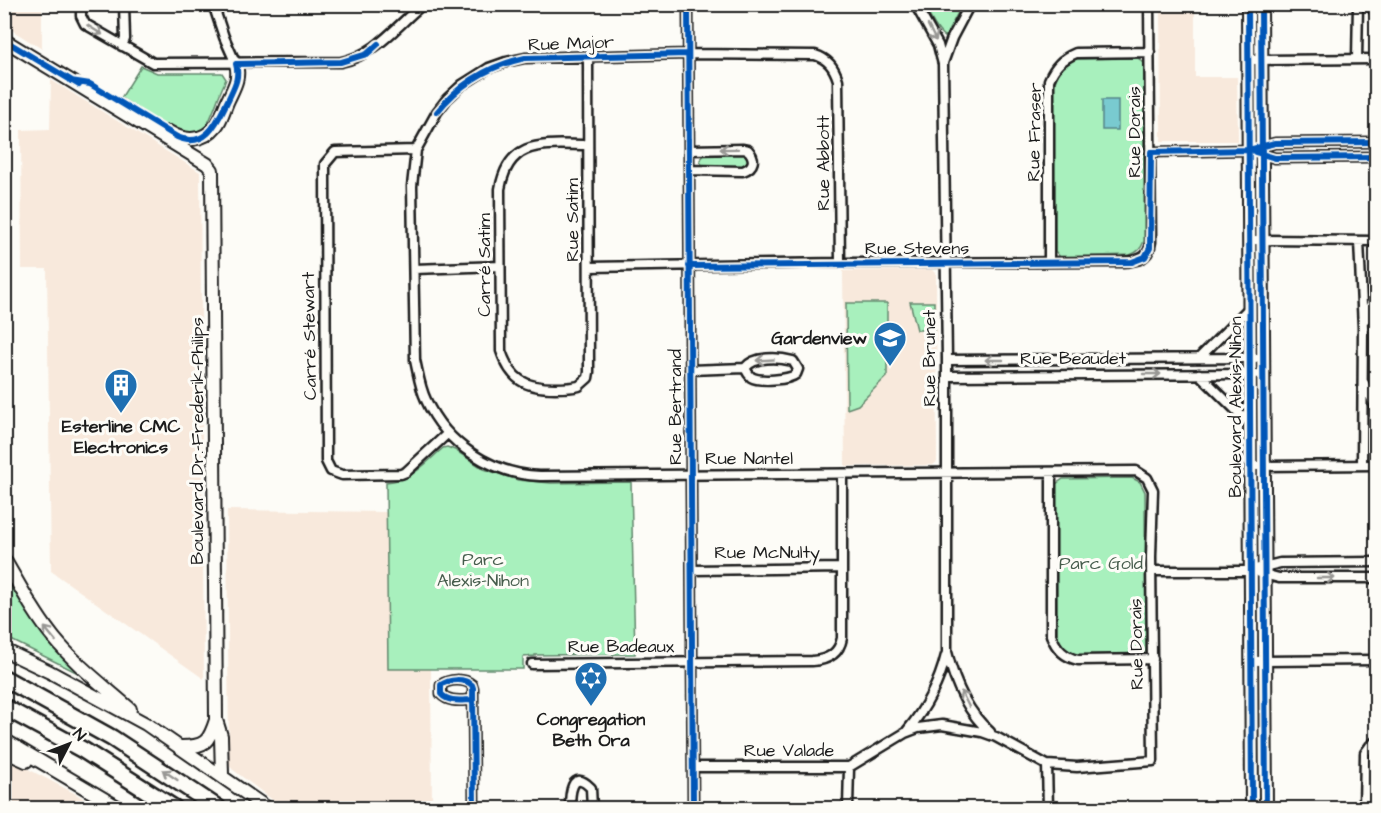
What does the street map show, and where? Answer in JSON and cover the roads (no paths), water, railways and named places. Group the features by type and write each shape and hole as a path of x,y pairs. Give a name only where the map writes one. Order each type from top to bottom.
{"highway":[{"path":"4,678 112,738 218,808"},
{"path":"4,707 92,755 174,808"}],"street":[{"path":"81,4 81,16 85,24 153,63 236,64 341,62 354,59 367,54 423,4"},
{"path":"122,46 124,4"},
{"path":"213,4 236,64"},
{"name":"Rue Bertrand","path":"688,4 693,808"},
{"name":"Rue Brunet","path":"915,4 934,38 943,64 947,360 947,652 951,668 966,702 975,717 996,737"},
{"name":"Rue Brunet","path":"943,64 952,38 970,4"},
{"name":"Rue Dorais","path":"1145,257 1150,248 1149,4"},
{"name":"Boulevard Alexis-Nihon","path":"1248,4 1262,150 1250,309 1256,358 1263,374 1251,570 1252,808"},
{"name":"Boulevard Alexis-Nihon","path":"1261,4 1249,150 1256,240 1256,358 1250,374 1250,424 1257,466 1264,571 1266,808"},
{"path":"1357,59 1358,4"},
{"path":"1370,4 1377,14"},
{"name":"Boulevard Dr.-Frederik-Philips","path":"4,40 207,164 212,170 216,720"},
{"name":"Rue Fraser","path":"1049,262 1049,80 1053,71 1066,57 1076,53 1150,52"},
{"name":"Rue Major","path":"414,269 412,186 416,150 429,124 447,99 462,85 489,68 525,58 688,54 814,55 830,64"},
{"name":"Rue Satim","path":"585,382 589,372 588,57"},
{"path":"1255,60 1377,59"},
{"name":"Boulevard Dr.-Frederik-Philips","path":"71,81 90,84 166,130 188,140 203,136 217,124 237,82 236,64"},
{"name":"Rue Abbott","path":"830,64 836,73 839,88 840,263"},
{"path":"1150,152 1262,150 1275,143 1377,142"},
{"name":"Carré Satim","path":"585,382 573,388 542,388 521,381 512,374 506,364 501,351 500,189 502,175 509,163 515,156 530,147 588,145"},
{"path":"689,150 743,149 748,150 753,160 752,165 743,171 689,170"},
{"name":"Carré Stewart","path":"416,150 335,152 325,164 326,460 332,471 342,475 401,474 447,434"},
{"path":"1262,150 1275,158 1377,157"},
{"path":"1256,240 1377,241"},
{"path":"1359,241 1363,328 1362,465"},
{"name":"Rue Stevens","path":"589,267 1123,262 1145,257"},
{"path":"414,269 500,266"},
{"name":"Rue Nantel","path":"414,269 415,360 426,401 447,434 482,460 506,470 529,475 1136,471 1148,477 1153,490"},
{"path":"1363,328 1370,306 1377,295"},
{"path":"1199,358 1250,309"},
{"name":"Rue Beaudet","path":"947,360 1256,358"},
{"name":"Rue Bertrand","path":"690,370 745,368 757,360 786,359 793,361 798,369 796,374 789,378 758,379 752,377 745,368"},
{"path":"1199,374 1250,424"},
{"name":"Rue Beaudet","path":"947,376 1263,374"},
{"path":"1362,380 1377,408"},
{"path":"1257,466 1377,465"},
{"path":"1051,472 1051,635 1055,644 1069,658 1078,660 1153,659"},
{"path":"842,474 842,568"},
{"name":"Rue Dorais","path":"1153,490 1151,571 1153,761"},
{"path":"4,559 33,610 53,637 71,657 146,724"},
{"path":"1264,571 1280,563 1377,562"},
{"name":"Rue McNulty","path":"692,570 842,568"},
{"name":"Rue Badeaux","path":"532,664 820,660 836,652 842,638 842,568"},
{"path":"1151,571 1251,570 1264,571 1279,578 1377,578"},
{"path":"4,650 146,724 267,808"},
{"name":"Rue Brunet","path":"905,733 930,698 942,672 947,652"},
{"path":"1252,661 1377,660"},
{"path":"473,700 474,808"},
{"path":"181,747 204,744 211,736 216,720"},
{"path":"216,720 221,736 222,775"},
{"name":"Rue Valade","path":"693,767 849,767 905,733 918,728 942,725 973,729 996,737 1047,765 1077,767 1153,761"},
{"path":"4,740 119,808"},
{"path":"1364,808 1365,753 1377,741"},
{"path":"4,751 77,783"},
{"path":"1047,765 1048,808"},
{"path":"848,808 849,767"},
{"path":"570,808 570,788 580,782 591,788 592,808"}],"water":[{"path":"1102,100 1118,100 1118,130 1102,130"}],"place":[{"name":"Gardenview","path":"890,367"},
{"name":"Esterline CMC Electronics","path":"121,414"},
{"name":"Congregation Beth Ora","path":"591,707"}],"park label":[{"name":"Parc Gold","path":"1101,563"},
{"name":"Parc Alexis-Nihon","path":"483,569"}]}
